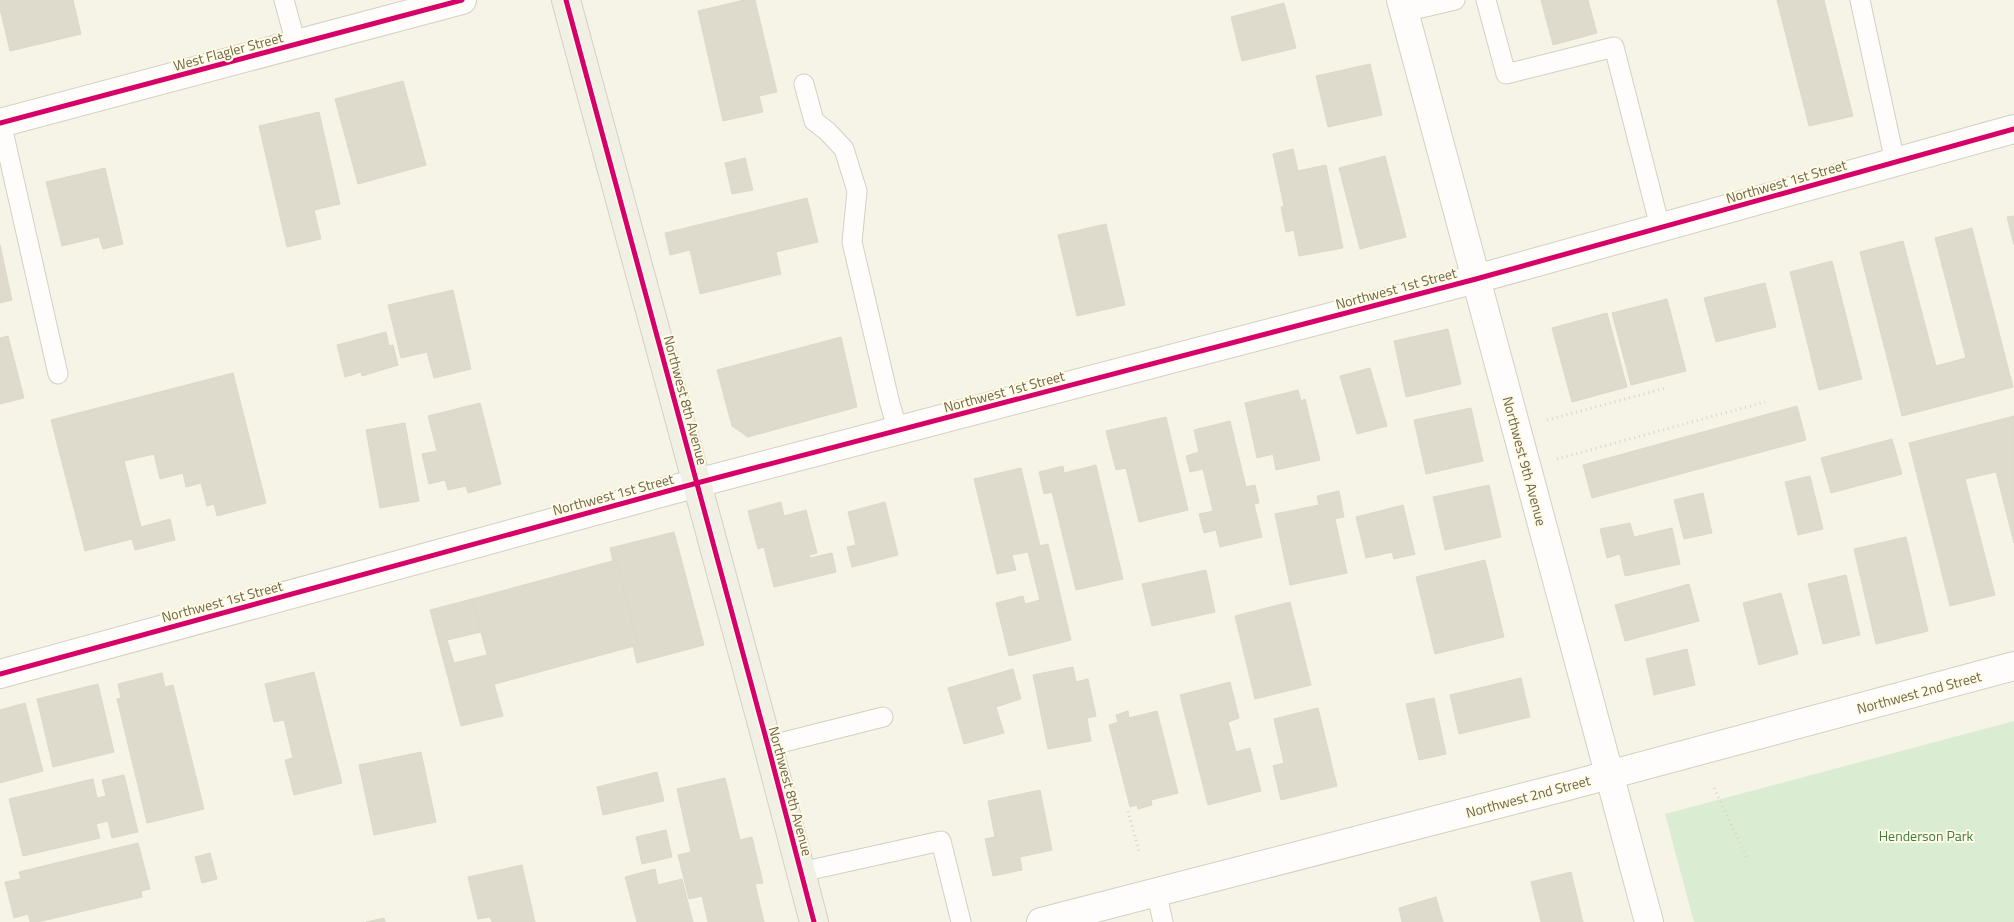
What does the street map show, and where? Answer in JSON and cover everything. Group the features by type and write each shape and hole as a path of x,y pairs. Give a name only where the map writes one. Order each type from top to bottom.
{"main road":[{"name":"Northwest 8th Avenue","path":"566,0 814,922"}],"street":[{"name":"West Flagler Street","path":"1,122 296,44 414,6 462,0"},
{"name":"Northwest 9th Avenue","path":"1403,6 1649,922"},
{"name":"Northwest 1st Street","path":"0,674 697,483 1476,279 2014,129"},
{"name":"Northwest 2nd Street","path":"1041,922 1610,775 2014,666"}],"lane":[{"path":"284,0 296,44"},
{"path":"1403,6 1455,0"},
{"path":"1486,0 1506,74 1614,47 1660,227"},
{"path":"1860,0 1895,162"},
{"path":"804,84 814,121 844,149 857,191 852,242 890,404 898,430"},
{"path":"1,122 58,374"},
{"path":"768,746 883,717"},
{"path":"801,872 941,842 960,922"},
{"path":"1156,892 1164,922"}],"path":[{"path":"1547,420 1666,388"},
{"path":"1557,458 1765,402"},
{"path":"1714,788 1747,858"},
{"path":"1128,811 1139,851"}],"green space":[{"name":"Henderson Park","path":"2014,721 2014,922 1694,922 1665,814"}],"building":[{"path":"0,0 73,0 81,34 10,51 0,9"},
{"path":"744,0 755,0 777,92 759,96 763,112 723,121 698,11"},
{"path":"1541,0 1588,0 1597,33 1553,45"},
{"path":"1777,0 1824,0 1853,116 1809,126"},
{"path":"1284,3 1296,48 1242,61 1231,17"},
{"path":"1370,64 1382,115 1328,127 1316,76"},
{"path":"403,81 426,165 358,184 335,99"},
{"path":"319,112 340,204 314,210 321,239 287,247 259,126"},
{"path":"1293,149 1298,171 1326,165 1343,248 1299,256 1294,230 1286,232 1281,207 1284,206 1273,154"},
{"path":"1385,156 1406,237 1360,249 1339,168"},
{"path":"745,158 753,190 732,194 725,163"},
{"path":"105,168 123,244 103,249 99,237 62,246 46,182"},
{"path":"807,198 818,242 776,252 781,274 700,294 690,250 670,255 665,233"},
{"path":"2014,216 2014,245 2007,217"},
{"path":"1106,224 1125,305 1077,316 1058,235"},
{"path":"1972,228 2013,387 1902,416 1860,252 1903,241 1936,366 1966,358 1935,238"},
{"path":"0,245 12,300 0,303"},
{"path":"1832,261 1862,379 1819,390 1790,272"},
{"path":"1765,283 1776,327 1716,342 1704,298"},
{"path":"453,290 471,369 434,378 427,352 401,358 388,305"},
{"path":"1667,299 1686,371 1631,385 1612,313"},
{"path":"1607,313 1627,387 1572,402 1552,328"},
{"path":"1448,329 1461,384 1406,397 1394,341"},
{"path":"386,332 389,346 393,345 398,365 362,376 361,372 345,377 337,345"},
{"path":"8,336 24,398 0,404 0,338"},
{"path":"841,337 857,407 748,437 732,426 717,370"},
{"path":"1370,368 1387,426 1357,434 1340,376"},
{"path":"233,373 266,503 217,516 214,504 207,506 201,483 186,487 183,473 160,479 154,454 124,461 141,527 170,519 175,540 135,550 132,539 85,551 51,420"},
{"path":"1298,390 1301,401 1305,399 1320,460 1276,470 1273,454 1257,458 1245,403"},
{"path":"480,403 501,484 468,493 466,486 448,490 445,480 429,484 422,454 437,451 428,416"},
{"path":"1797,406 1806,440 1592,498 1583,465"},
{"path":"1471,408 1483,461 1426,474 1414,420"},
{"path":"2014,416 2014,543 1996,472 1965,479 1995,595 1950,606 1909,443"},
{"path":"1166,417 1188,510 1139,522 1126,468 1116,470 1106,431"},
{"path":"1230,421 1246,487 1255,485 1259,503 1254,504 1262,537 1220,547 1216,530 1204,533 1199,514 1213,511 1203,469 1190,472 1186,456 1199,452 1194,430"},
{"path":"405,423 419,501 380,508 366,430"},
{"path":"1892,439 1902,474 1831,493 1821,458"},
{"path":"1096,465 1123,579 1076,590 1052,492 1044,494 1039,472 1063,466 1064,473"},
{"path":"1021,468 1040,546 1048,544 1071,640 1009,656 996,603 1023,596 1025,604 1040,600 1028,552 1012,555 1016,570 997,574 974,479"},
{"path":"1810,476 1823,529 1798,535 1785,482"},
{"path":"1489,485 1501,537 1445,550 1433,497"},
{"path":"1339,491 1344,517 1335,519 1347,573 1290,585 1275,514 1319,505 1317,496"},
{"path":"1703,493 1712,533 1684,539 1674,500"},
{"path":"781,502 784,516 806,510 817,553 809,555 810,558 832,553 836,572 774,587 764,547 758,549 748,511"},
{"path":"885,502 898,555 852,567 847,547 856,545 848,512"},
{"path":"1403,505 1415,554 1394,559 1392,552 1366,558 1356,517"},
{"path":"1630,523 1634,537 1672,528 1680,564 1625,576 1620,554 1607,558 1600,529"},
{"path":"674,532 704,645 637,663 633,646 638,645 616,560 613,561 610,548"},
{"path":"1906,537 1928,631 1876,644 1854,549"},
{"path":"616,560 638,645 495,684 472,599"},
{"path":"1485,560 1504,637 1435,654 1416,577"},
{"path":"1206,570 1215,612 1152,626 1142,584"},
{"path":"1846,575 1860,635 1823,644 1808,584"},
{"path":"1689,584 1699,621 1625,641 1615,605"},
{"path":"1781,593 1798,654 1759,665 1743,603"},
{"path":"472,599 481,632 447,640 454,663 486,655 503,716 461,726 430,610"},
{"path":"1290,602 1311,685 1255,699 1235,616"},
{"path":"1687,649 1695,685 1654,695 1646,659"},
{"path":"1073,667 1076,682 1088,679 1096,716 1087,718 1091,741 1048,749 1033,675"},
{"path":"1013,669 1021,699 996,707 1004,733 964,744 948,688"},
{"path":"314,672 342,783 294,795 285,760 293,758 284,720 274,722 265,684"},
{"path":"162,673 165,687 173,685 204,809 147,823 117,699 121,698 118,684"},
{"path":"1521,678 1530,717 1459,734 1450,695"},
{"path":"1230,682 1239,718 1228,722 1236,752 1250,748 1261,791 1208,805 1180,695"},
{"path":"98,684 114,752 53,767 37,699"},
{"path":"1434,698 1446,754 1419,760 1406,704"},
{"path":"25,703 43,771 0,783 0,710"},
{"path":"1318,708 1337,786 1281,800 1273,766 1284,763 1274,719"},
{"path":"1128,711 1129,718 1157,711 1178,793 1151,800 1152,805 1138,809 1137,805 1130,807 1109,725 1118,722 1116,715"},
{"path":"421,752 436,822 374,835 359,765"},
{"path":"657,772 664,801 603,815 597,787"},
{"path":"124,775 138,832 112,838 108,821 96,824 100,838 23,856 9,799 93,779 97,798 106,796 102,780"},
{"path":"725,778 740,840 752,837 763,883 755,884 764,922 708,922 702,896 689,899 678,855 691,852 677,789"},
{"path":"1040,790 1052,850 1020,857 1022,870 993,876 985,839 995,837 988,801"},
{"path":"666,830 672,857 642,864 636,837"},
{"path":"138,843 150,889 141,891 142,897 38,922 30,922 28,914 14,918 5,882 21,879 19,872"},
{"path":"210,853 217,879 202,883 195,857"},
{"path":"522,865 535,922 492,922 490,917 478,919 468,877"},
{"path":"655,869 658,885 682,879 693,922 637,922 625,877"},
{"path":"1571,872 1583,922 1541,922 1531,882"},
{"path":"1436,897 1443,922 1402,922 1399,908"},
{"path":"384,918 385,922 366,922"}],"cycle path":[{"path":"0,123 462,0"},
{"path":"566,0 814,922"},
{"path":"0,674 697,483 1476,279 2014,129"}]}
